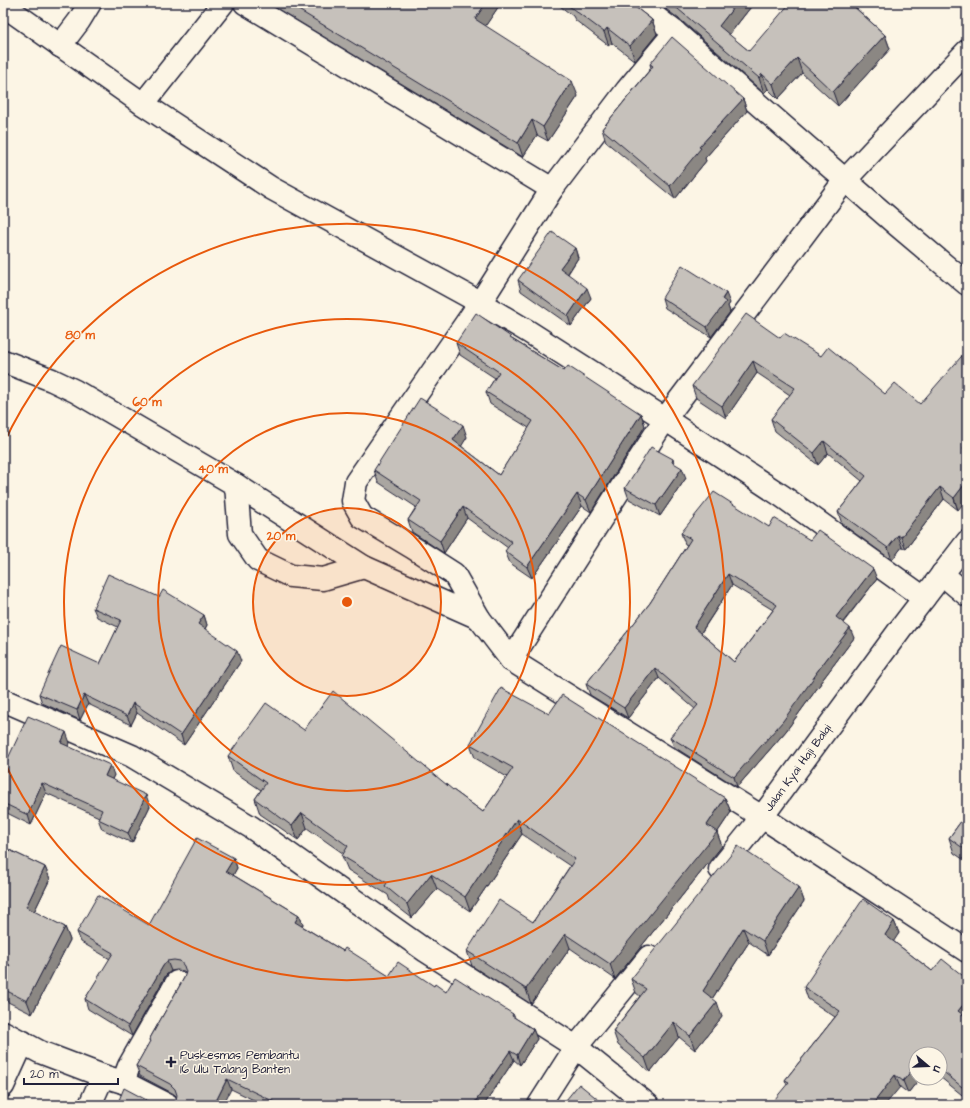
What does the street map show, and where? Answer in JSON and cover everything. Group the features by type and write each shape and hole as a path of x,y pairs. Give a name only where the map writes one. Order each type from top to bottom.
{"street":[{"path":"60,46 79,21 90,3"},
{"path":"143,104 223,3"},
{"path":"244,3 552,189"},
{"path":"637,3 676,32 845,180 967,284"},
{"path":"3,5 143,104 271,188 529,332 665,419 782,496 924,598"},
{"path":"676,32 627,90 552,189 480,304 356,482 353,501 362,517 454,574 479,618 511,660 762,817 707,886"},
{"path":"511,660 665,419 845,180 967,51"},
{"path":"3,360 75,391 236,485 364,567 479,618"},
{"path":"236,485 240,534 258,560 291,576 323,579 364,567"},
{"name":"Jalan Kyai Haji Balqi","path":"967,542 896,634 762,817 967,951"},
{"path":"942,574 967,595"},
{"path":"3,700 132,756 251,827 426,951 576,1047 648,1105"},
{"path":"539,1105 576,1047 662,942"},
{"path":"90,1105 113,1079 129,1066 177,982"},
{"path":"3,1032 40,1052 113,1079 168,1105"},
{"path":"3,1086 23,1042"}],"building":[{"path":"287,3 486,3 475,19 572,81 543,127 532,120 518,143"},
{"path":"569,3 630,3 652,20 630,46 607,28 604,32 569,6 571,4"},
{"path":"671,3 737,3 719,26 749,51 790,3 850,3 885,35 833,92 797,58 773,84 762,74 759,78"},
{"path":"672,37 743,99 699,147 701,148 670,186 602,129 653,66 650,64"},
{"path":"552,232 575,248 560,268 587,288 568,316 518,280"},
{"path":"682,265 726,293 722,299 726,302 707,327 662,298"},
{"path":"476,313 511,337 510,338 564,371 568,366 641,414 586,500 577,494 527,567 505,551 512,542 463,507 440,541 408,520 421,501 374,470 420,398 463,425 453,440 499,475 533,421 486,392 499,372 456,343"},
{"path":"746,314 780,338 784,333 821,356 828,347 885,394 895,383 920,404 967,350 967,444 963,448 967,450 967,481 954,498 940,487 901,537 898,535 888,548 838,512 866,476 824,441 814,453 771,419 795,388 753,361 722,406 692,386"},
{"path":"651,447 673,459 672,462 682,468 656,505 625,488"},
{"path":"714,492 769,527 774,518 810,540 818,530 873,569 836,617 850,628 816,673 783,721 734,777 670,737 698,705 655,668 624,708 586,684 650,603 691,539 681,533","holes":["728,574 777,605 734,662 694,627"]},
{"path":"108,574 159,597 163,590 204,615 198,624 237,651 181,735 133,703 127,716 84,695 77,710 39,694 61,646 100,664 121,620 93,608"},
{"path":"501,688 549,714 562,695 725,798 707,825 717,832 610,964 565,934 526,989 467,951 499,900 533,922 575,859 517,819 465,897 431,874 407,904 385,886 387,883 342,856 348,846 302,813 292,826 255,799 266,783 228,756 266,703 304,730 333,691 453,790 483,812 513,768 470,744"},
{"path":"28,716 66,732 61,743 110,765 105,776 146,795 128,833 98,819 102,810 42,783 28,815 3,803 3,769"},
{"path":"967,813 967,851 949,838"},
{"path":"197,838 234,858 226,871 299,915 295,922 343,951 345,948 389,976 398,962 434,986 435,984 446,992 455,977 513,1014 512,1016 533,1029 517,1055 510,1051 473,1105 281,1105 227,1079 214,1105 171,1105 176,1100 177,1095 175,1089 170,1084 136,1066 184,978 186,972 184,966 180,961 167,961 128,1026 85,999 113,953 77,932 98,895 149,925"},
{"path":"738,846 799,887 763,941 743,928 703,991 717,1002 690,1036 674,1022 645,1058 613,1031 646,989 631,979"},
{"path":"3,847 45,867 26,907 65,927 27,1001 3,989 3,979 10,965 3,962"},
{"path":"863,899 894,921 885,935 932,971 942,959 967,979 967,1000 958,1011 967,1018 967,1091 948,1076 948,1046 908,1046 908,1075 903,1081 895,1075 872,1105 770,1105 789,1082 785,1080 840,1011 804,987"},
{"path":"579,1084 605,1105 562,1105"},
{"path":"124,1088 156,1105 117,1105"}],"place":[{"name":"Puskesmas Pembantu 16 Ulu Talang Banten","path":"171,1062"}]}
